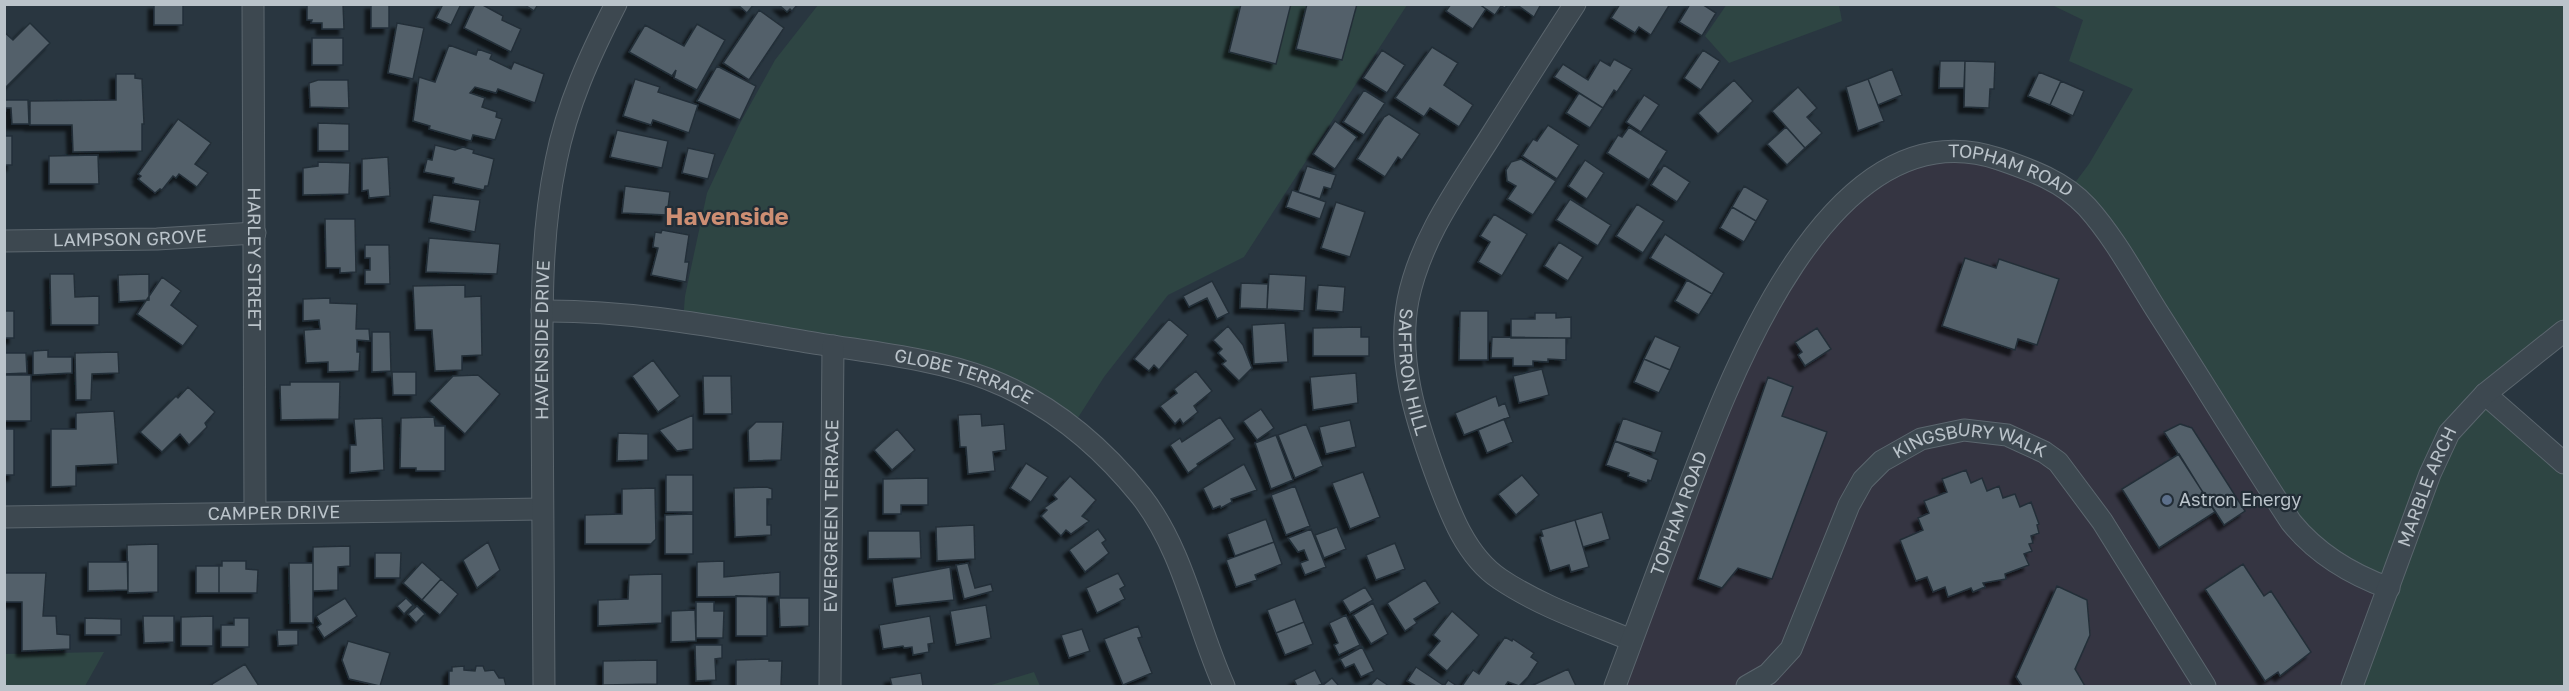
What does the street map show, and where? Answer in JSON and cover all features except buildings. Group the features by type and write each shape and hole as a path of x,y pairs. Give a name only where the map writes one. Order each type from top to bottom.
{"street":[{"name":"HARLEY STREET","path":"253,4 255,512"},
{"name":"HAVENSIDE DRIVE","path":"544,687 542,311 545,221 556,160 569,108 584,70 616,4"},
{"name":"SAFFRON HILL","path":"1575,4 1428,238 1408,299 1405,332 1406,368 1409,394 1425,446 1455,521 1471,550 1499,579 1550,606 1631,640"},
{"name":"TOPHAM ROAD","path":"1615,687 1704,440 1749,344 1797,261 1825,220 1863,184 1884,170 1921,157 1967,151 1989,155 2042,174 2069,191 2087,207 2120,254 2291,522 2307,542 2328,558 2389,588"},
{"name":"LAMPSON GROVE","path":"4,241 157,239 255,233"},
{"name":"GLOBE TERRACE","path":"542,311 622,313 832,346 940,366 988,379 1029,398 1075,427 1098,448 1142,497 1163,530 1224,687"},
{"name":"MARBLE ARCH","path":"2352,687 2430,474 2449,433 2485,394 2565,331"},
{"name":"EVERGREEN TERRACE","path":"830,687 832,346"},
{"path":"2485,394 2565,463"},
{"name":"KINGSBURY WALK","path":"1747,687 1768,674 1791,649 1849,505 1863,480 1882,461 1921,439 1964,430 2007,435 2044,452 2058,462 2097,512 2205,687"},
{"name":"CAMPER DRIVE","path":"4,517 542,509"}],"shaded area":[{"path":"1966,152 2068,192 2388,589 2351,686 1615,686 1749,344 1862,184"}],"green space":[{"path":"1727,4 1839,5 1842,21 1729,63 1705,36"},
{"path":"818,5 1407,5 1244,257 1168,295 1104,377 1072,427 987,379 683,321 685,296 707,193 739,125 775,60"},
{"path":"2052,5 2564,5 2564,330 2485,394 2564,461 2564,686 2351,686 2388,589 2326,557 2068,192 2089,164 2133,89 2069,61 2083,20"},
{"path":"104,652 85,686 5,686 5,654"},
{"path":"1034,672 1040,686 988,686"}],"place":[{"name":"Astron Energy","path":"2167,500"}],"district":[{"name":"Havenside","path":"727,217"}]}
